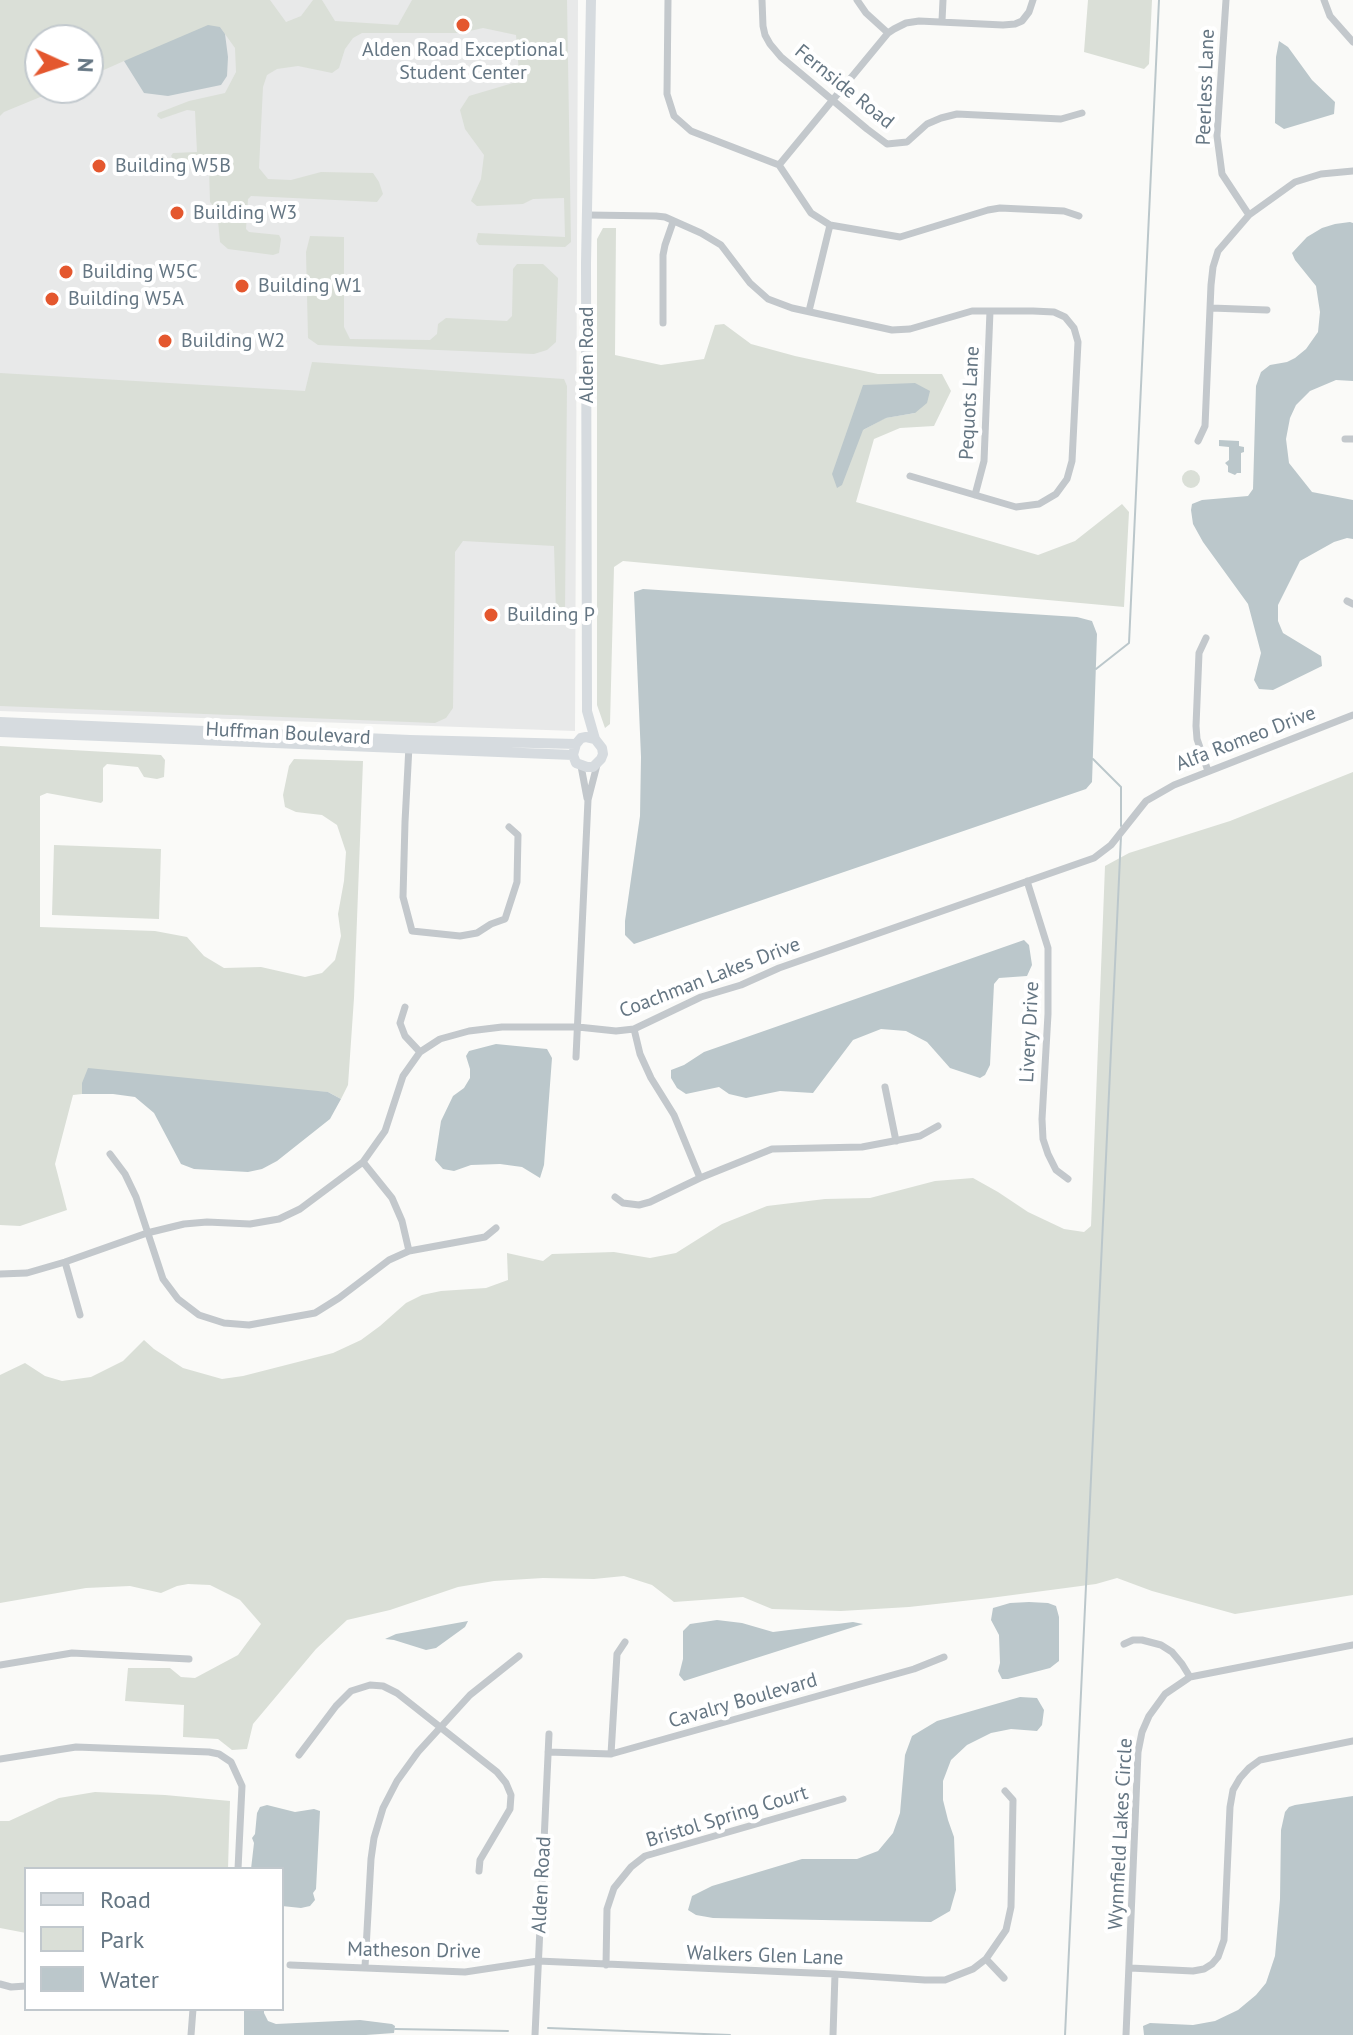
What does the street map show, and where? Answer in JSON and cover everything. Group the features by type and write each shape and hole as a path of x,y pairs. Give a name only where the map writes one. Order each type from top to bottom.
{"street":[{"name":"Alden Road","path":"591,0 587,711 595,739"},
{"path":"668,0 667,94 674,116 691,131 779,165 811,213 830,225 900,237 1000,208 1064,211 1079,216"},
{"name":"Fernside Road","path":"762,0 765,35 781,57 878,138 891,144 907,142 927,124 957,114 1061,119 1082,113"},
{"path":"857,0 888,33"},
{"path":"942,21 943,0"},
{"path":"779,165 888,33 906,23 919,21 1015,24 1029,12 1033,0"},
{"name":"Peerless Lane","path":"1226,0 1217,136 1222,174 1249,215"},
{"path":"1324,0 1330,16 1353,42"},
{"path":"1198,441 1205,426 1213,267 1218,251 1249,215 1295,182 1321,174 1353,171"},
{"path":"588,215 656,216 701,233 721,245 750,283 768,299 792,308 901,330 972,311 1054,312 1065,317 1074,328 1078,342 1072,461 1067,479 1052,497 1031,507 1016,507 910,476"},
{"path":"663,323 663,255 673,222"},
{"path":"809,311 830,225"},
{"path":"1211,308 1267,310"},
{"name":"Pequots Lane","path":"975,495 984,461 990,311"},
{"path":"1206,638 1199,653 1196,726 1208,771"},
{"name":"Alden Road","path":"576,747 587,711"},
{"name":"Alfa Romeo Drive","path":"1152,797 1208,771 1353,715"},
{"name":"Huffman Boulevard","path":"0,722 409,744"},
{"name":"Huffman Boulevard","path":"0,732 576,747"},
{"path":"576,1057 588,800 603,754 595,739 586,737 576,747 576,763 593,767 598,764"},
{"path":"409,744 403,897 412,931 460,936 477,933 505,919 517,882 518,835 509,827"},
{"path":"581,766 588,800"},
{"name":"Coachman Lakes Drive","path":"420,1052 440,1039 502,1027 634,1029 701,997 741,985 779,968 1085,862 1111,845 1152,797"},
{"name":"Livery Drive","path":"1027,881 1048,948 1043,1139 1056,1170 1068,1179"},
{"path":"0,1274 27,1273 147,1233 184,1224 250,1224 279,1219 300,1209 363,1162 385,1131 403,1076 420,1052 405,1036 400,1023 405,1007"},
{"path":"634,1029 640,1054 674,1115 700,1178"},
{"path":"885,1087 896,1141"},
{"path":"615,1197 623,1203 639,1205 650,1202 772,1149 862,1147 920,1136 938,1126"},
{"path":"110,1154 125,1174 136,1197 163,1279 178,1299 199,1315 224,1323 249,1325 315,1313 389,1260 409,1251 485,1237 496,1228"},
{"path":"363,1162 392,1198 402,1221 409,1251"},
{"path":"65,1262 80,1315"},
{"path":"1124,1644 1142,1640 1161,1645 1172,1652 1190,1677"},
{"path":"611,1754 617,1654 625,1642"},
{"name":"Wynnfield Lakes Circle","path":"1126,2035 1138,1768 1140,1740 1145,1724 1159,1700 1190,1677 1353,1645"},
{"path":"0,1665 72,1653 189,1659"},
{"path":"365,1967 374,1838 397,1781 418,1752 470,1695 519,1656"},
{"name":"Cavalry Boulevard","path":"548,1752 611,1754 914,1669 944,1657"},
{"path":"299,1755 351,1691 370,1685 383,1686 397,1693 497,1772 506,1783 511,1795 510,1809 480,1860 479,1871"},
{"name":"Alden Road","path":"535,2035 549,1734"},
{"path":"1130,1968 1193,1971 1204,1969 1218,1957 1224,1940 1233,1790 1253,1763 1353,1741"},
{"path":"0,1759 76,1747 219,1754 231,1762 242,1786 238,1867"},
{"path":"1004,1978 986,1959 1006,1930 1011,1907 1013,1800 1005,1791"},
{"name":"Bristol Spring Court","path":"606,1965 607,1909 614,1888 631,1867 645,1856 843,1799"},
{"name":"Walkers Glen Lane","path":"538,1961 945,1980 973,1969 986,1959"},
{"name":"Matheson Drive","path":"290,1965 465,1972 538,1961"},
{"path":"833,2035 835,1974"},
{"path":"0,1984 24,1986"},
{"path":"191,2035 193,2011"}],"shaded area":[{"path":"116,0 578,0 575,731 0,711 0,83 24,86 24,104 104,104 104,24 99,24"}],"green space":[{"path":"0,0 270,0 286,22 301,16 313,0 322,0 335,21 398,25 412,0 567,0 571,242 565,247 479,245 476,241 478,233 565,237 564,198 477,206 471,201 481,179 484,155 465,129 460,110 469,96 513,83 519,73 516,35 483,28 461,33 362,33 353,38 345,49 339,68 332,73 298,66 277,69 267,75 263,87 259,168 268,179 291,180 321,172 373,173 383,194 377,202 251,196 248,199 246,229 249,232 279,235 279,253 273,255 228,249 220,242 217,210 210,202 209,168 199,162 174,160 171,156 173,153 197,152 195,111 187,110 161,119 157,116 189,101 225,93 236,72 235,48 220,27 104,70 104,24 24,24 24,104 0,116"},
{"path":"1088,0 1152,0 1149,64 1144,69 1084,52"},
{"path":"603,228 616,228 615,355 661,365 704,359 715,325 724,324 751,344 795,356 878,374 942,374 951,391 934,426 900,428 874,439 856,502 1038,555 1075,541 1122,504 1129,512 1124,607 623,561 614,567 610,724 605,728 597,705 597,239","holes":["915,383 915,413 885,418 863,430"]},
{"path":"310,236 344,237 344,327 350,339 430,340 437,334 438,324 446,318 507,321 512,316 513,269 517,264 543,264 558,278 556,342 547,350 534,354 318,345 308,338 306,252"},
{"path":"312,362 564,379 567,386 565,612 556,613 554,546 463,541 455,552 453,708 446,718 435,723 0,706 0,373 305,391"},
{"path":"1187,470 1195,470 1200,479 1198,486 1187,488 1182,483 1182,475"},
{"path":"0,746 161,755 165,760 164,777 157,779 144,777 138,767 107,764 103,768 101,803 47,793 40,796 40,927 155,931 187,937 204,956 224,968 261,967 305,977 322,973 335,960 341,936 338,914 346,852 337,825 322,815 296,812 285,807 283,795 289,766 294,759 363,761 354,998 348,1085 341,1099 328,1092 82,1083 82,1094 73,1095 55,1164 67,1210 20,1226 0,1225"},
{"path":"1353,772 1353,1595 1235,1614 1117,1578 1096,1584 990,1598 841,1611 772,1609 743,1597 674,1602 652,1585 624,1576 494,1581 458,1587 390,1610 347,1620 316,1649 253,1724 247,1749 232,1750 218,1739 183,1737 184,1705 125,1701 128,1668 170,1668 181,1677 195,1678 238,1655 261,1624 240,1600 210,1585 188,1584 161,1593 130,1586 86,1588 0,1603 0,1375 25,1363 45,1376 62,1381 91,1377 123,1361 144,1340 183,1368 222,1379 243,1376 333,1353 361,1340 406,1303 422,1295 486,1288 508,1280 507,1253 543,1261 552,1254 614,1252 650,1258 676,1253 722,1224 767,1206 825,1199 870,1198 935,1181 973,1178 1028,1212 1064,1229 1084,1232 1091,1226 1105,866 1129,853 1230,821"},
{"path":"54,845 161,849 159,919 52,915"},
{"path":"95,1792 230,1801 228,1867 24,1867 24,1933 0,1928 0,1821 9,1821 59,1798"}],"water":[{"path":"208,25 220,27 225,34 227,76 221,85 168,96 144,93 124,61"},
{"path":"1279,41 1288,47 1312,80 1335,102 1334,114 1284,129 1275,123"},
{"path":"1353,223 1353,381 1336,380 1310,391 1296,405 1286,439 1289,463 1312,492 1353,500 1353,539 1334,542 1300,561 1278,605 1278,621 1283,633 1321,656 1322,666 1273,690 1259,689 1254,680 1261,653 1248,604 1203,542 1193,524 1192,504 1202,500 1248,496 1253,489 1256,386 1261,372 1270,365 1295,358 1318,332 1320,312 1316,286 1292,253 1307,237 1322,228"},
{"path":"915,383 930,391 927,403 915,413 886,418 863,430 842,485 837,488 832,474 863,385"},
{"path":"1219,440 1239,441 1239,446 1244,447 1241,473 1235,475 1228,472 1225,463 1229,460 1229,447 1219,446"},
{"path":"643,589 1077,617 1092,621 1097,634 1092,782 1086,789 634,944 625,935 625,921 640,816 641,757 634,592"},
{"path":"1024,940 1029,945 1032,965 1027,976 999,978 994,984 990,1065 980,1078 950,1068 927,1042 906,1031 881,1029 853,1040 813,1093 780,1091 746,1098 729,1094 719,1087 686,1094 677,1088 671,1078 671,1070 704,1052"},
{"path":"496,1044 547,1049 552,1058 544,1165 540,1178 522,1167 471,1165 454,1171 443,1169 435,1160 441,1121 453,1096 464,1088 470,1078 466,1056 469,1051"},
{"path":"88,1068 328,1092 341,1099 330,1119 277,1161 262,1169 248,1172 194,1169 181,1164 154,1113 135,1097 82,1094 82,1083"},
{"path":"1029,1602 1056,1606 1059,1661 1050,1668 1002,1679 998,1671 999,1635 991,1620 993,1608"},
{"path":"717,1620 773,1632 853,1622 863,1624 684,1681 679,1675 683,1659 683,1631 690,1624"},
{"path":"468,1621 465,1627 436,1648 426,1650 385,1639 396,1634"},
{"path":"1020,1697 1037,1698 1044,1710 1042,1725 1037,1731 1011,1729 991,1733 967,1745 951,1760 943,1781 943,1800 954,1837 956,1890 950,1911 931,1922 713,1918 688,1910 692,1896 712,1886 802,1859 857,1859 878,1851 893,1833 900,1813 905,1755 912,1736 937,1721"},
{"path":"1353,1796 1353,2035 1144,2035 1143,2026 1150,2023 1193,2025 1215,2021 1238,2010 1256,1995 1266,1983 1275,1956 1281,1830 1285,1812 1295,1805"},
{"path":"267,1805 295,1812 320,1811 315,1900 310,1906 284,1906 284,1867 251,1867 252,1838 260,1807"},
{"path":"244,2011 264,2011 268,2021 276,2024 360,2020 395,2026 394,2033 366,2035 244,2035"}],"waterway":[{"path":"1096,669 1129,643 1159,0"},
{"path":"1093,759 1121,787 1121,826"},
{"path":"1065,2035 1121,836"},
{"path":"548,2028 730,2035"},
{"path":"395,2029 508,2031"}],"place":[{"name":"Alden Road Exceptional Student Center","path":"463,25"},
{"name":"Building W5B","path":"99,166"},
{"name":"Building W3","path":"177,213"},
{"name":"Building W5C","path":"66,272"},
{"name":"Building W1","path":"242,286"},
{"name":"Building W5A","path":"52,299"},
{"name":"Building W2","path":"165,341"},
{"name":"Building P","path":"491,615"}]}
